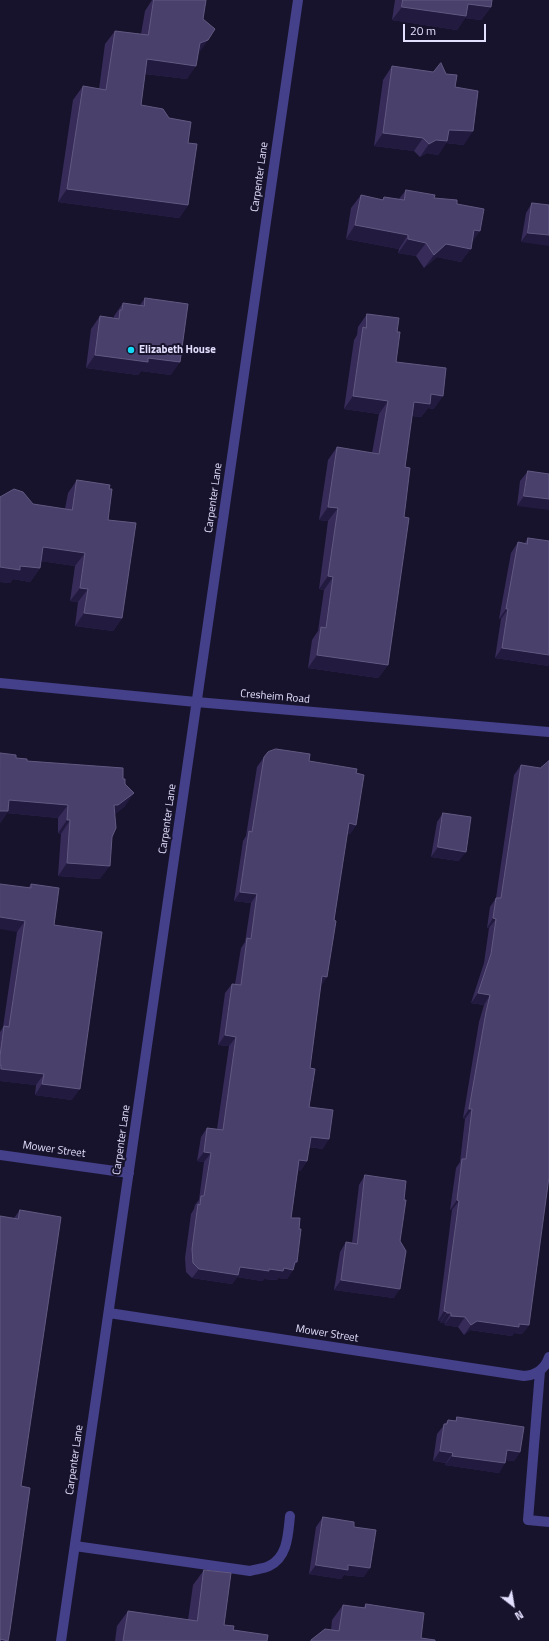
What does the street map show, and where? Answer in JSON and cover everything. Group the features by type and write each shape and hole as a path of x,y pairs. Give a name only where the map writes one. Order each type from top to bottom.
{"street":[{"name":"Carpenter Lane","path":"61,1641 298,0"},
{"name":"Cresheim Road","path":"0,682 196,702 549,732"},
{"name":"Mower Street","path":"0,1155 129,1173"},
{"name":"Mower Street","path":"109,1313 524,1376 532,1376 540,1371"},
{"path":"549,1357 547,1364 540,1371 528,1520 549,1522"},
{"path":"75,1546 250,1571 268,1566 280,1558 286,1547 290,1516"}],"building":[{"path":"154,0 206,0 203,19 215,29 208,40 200,43 196,66 147,59 141,105 163,109 169,118 191,122 188,143 197,144 188,205 67,189 83,86 106,90 115,31 148,35"},
{"path":"403,0 492,0 491,7 468,4 466,16 402,7"},
{"path":"441,63 446,74 457,75 455,87 478,91 473,131 449,130 447,141 436,140 429,144 423,138 383,133 392,66 433,72"},
{"path":"406,190 435,195 434,198 457,200 457,204 484,209 480,231 474,230 471,249 446,244 434,255 426,243 408,239 408,235 355,225 361,195 383,200 384,197 404,200"},
{"path":"532,203 549,205 549,235 528,233"},
{"name":"Elizabeth House","path":"145,298 188,304 180,362 148,358 148,362 95,355 100,316 119,319 120,310 122,310 123,303 144,306"},
{"path":"367,314 399,318 397,332 400,332 396,362 446,368 443,396 431,394 430,404 414,402 405,467 410,468 404,517 409,518 388,665 317,655 321,627 326,628 333,577 328,576 338,508 328,507 337,447 379,454 388,401 353,396 363,327 366,328"},
{"path":"528,471 549,474 549,499 524,496"},
{"path":"77,480 110,485 109,489 112,489 108,520 136,523 122,618 84,613 88,589 80,588 85,553 43,547 40,568 20,566 20,570 0,567 0,497 14,489 23,492 33,504 72,510"},
{"path":"528,538 549,541 549,655 502,648 508,609 506,609 518,542 527,544"},
{"path":"276,749 310,754 309,761 357,769 356,773 364,775 356,825 349,823 327,977 322,976 310,1068 315,1069 309,1107 333,1110 329,1139 311,1137 307,1161 299,1160 291,1218 300,1218 299,1229 301,1229 297,1262 295,1262 293,1270 284,1268 283,1271 269,1269 269,1271 240,1267 238,1275 199,1269 193,1263 192,1249 198,1204 200,1205 201,1196 204,1196 211,1153 204,1152 207,1128 223,1130 236,1037 225,1035 232,984 241,985 247,938 251,939 257,894 240,892 249,831 252,832 264,757 268,752"},
{"path":"0,753 16,755 16,758 27,759 27,761 123,768 123,779 125,779 125,784 134,793 118,805 114,805 116,828 112,837 110,866 67,863 70,820 67,820 68,805 9,800 8,811 0,811"},
{"path":"549,761 549,1177 529,1325 519,1324 519,1327 477,1321 471,1325 465,1317 451,1316 451,1313 444,1311 459,1201 457,1200 462,1159 466,1159 472,1109 469,1109 490,995 478,993 491,954 496,919 493,918 496,898 501,898 521,765 540,768"},
{"path":"443,813 471,817 466,852 438,847"},
{"path":"0,884 31,888 31,884 59,888 54,925 102,932 80,1089 42,1084 44,1074 1,1069 0,1056 4,1026 9,1027 25,921 0,917"},
{"path":"365,1175 406,1181 404,1200 406,1200 400,1241 406,1251 400,1289 341,1280 346,1242 357,1244"},
{"path":"20,1210 61,1217 21,1486 30,1488 10,1630 8,1641 0,1639 0,1216 18,1219"},
{"path":"457,1417 524,1427 520,1452 507,1450 505,1463 452,1456 453,1453 440,1451 444,1424 447,1424 448,1420 456,1421"},
{"path":"323,1517 354,1522 354,1527 376,1530 370,1568 348,1565 348,1570 316,1565"},
{"path":"204,1570 231,1573 224,1625 234,1626 233,1630 268,1635 267,1641 123,1641 128,1611 197,1621"},
{"path":"366,1604 424,1613 421,1638 435,1641 311,1641 325,1629 339,1631 343,1605 365,1608"}],"place":[{"name":"Elizabeth House","path":"131,350"}]}
